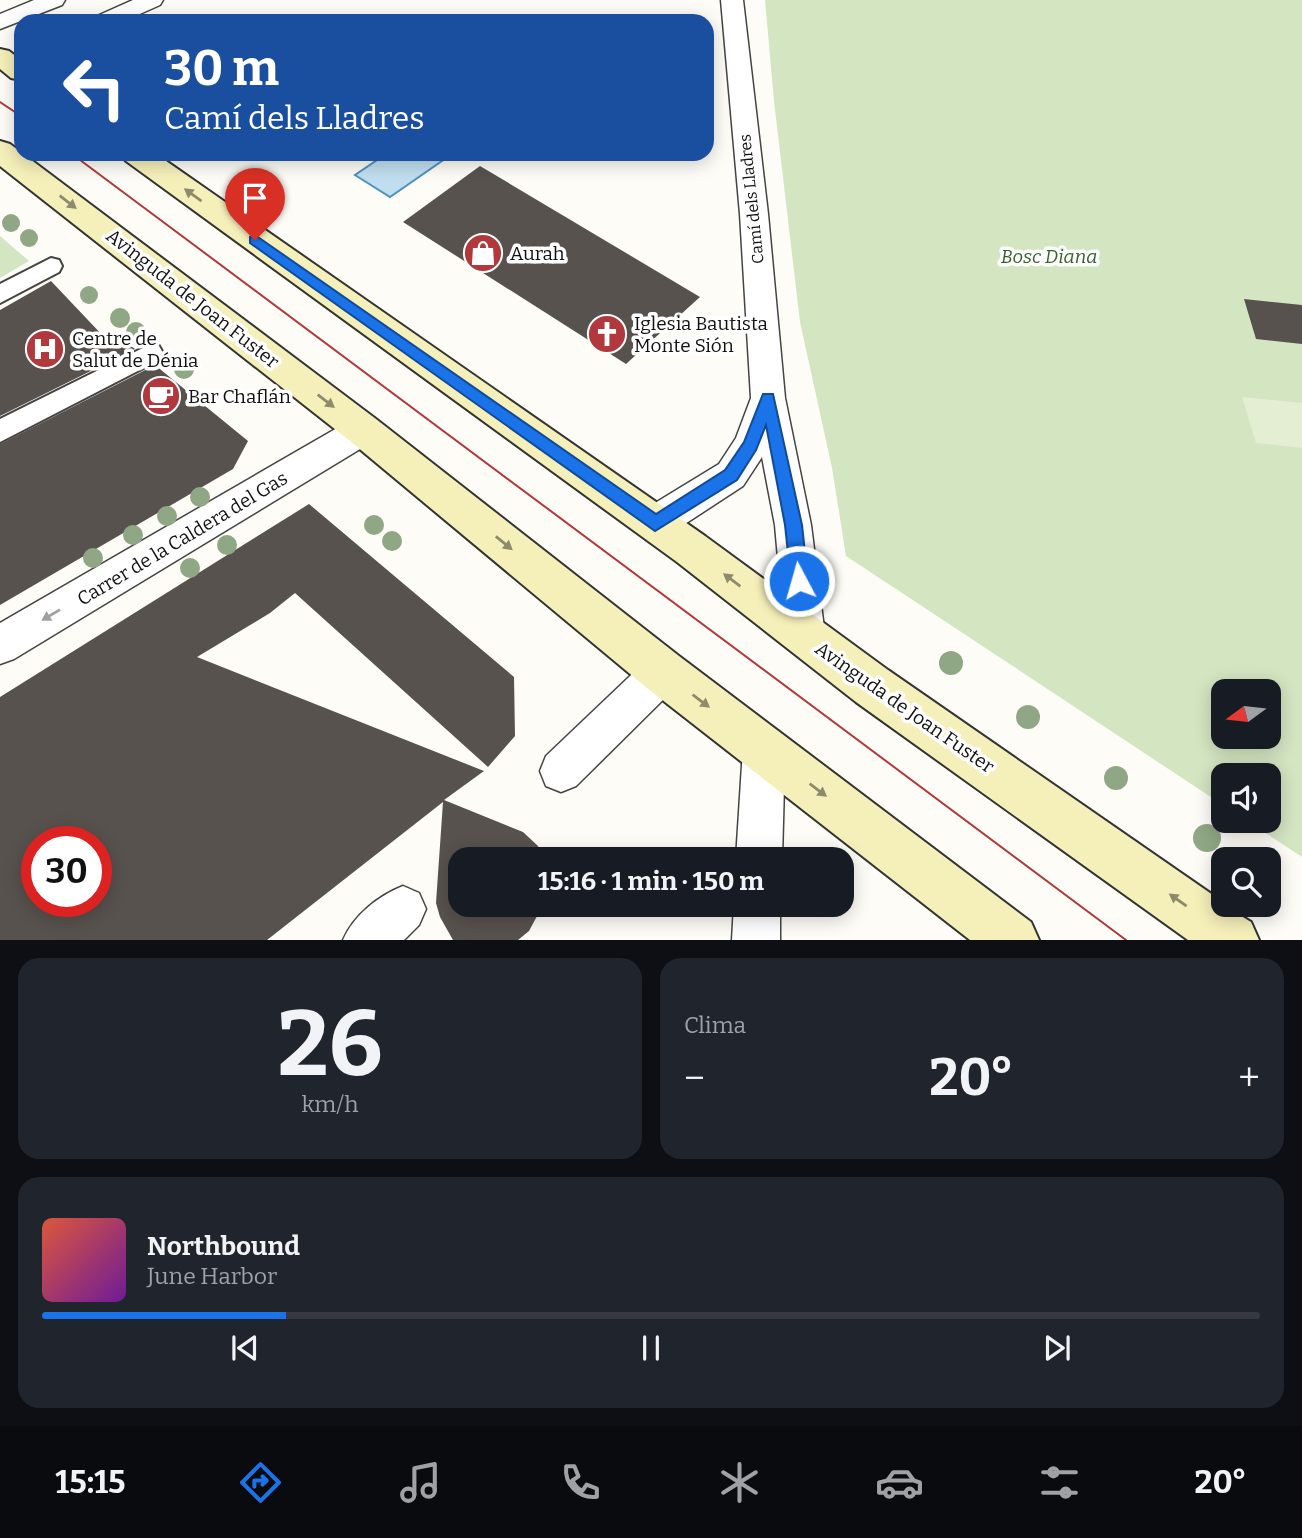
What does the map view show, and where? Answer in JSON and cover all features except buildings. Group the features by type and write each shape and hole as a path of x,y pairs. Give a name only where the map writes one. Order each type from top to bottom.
{"main road":[{"name":"Avinguda de Joan Fuster","path":"5,160 363,430 663,672 1013,940"},
{"name":"Avinguda de Joan Fuster","path":"146,161 655,523 872,686 1233,940"}],"street":[{"path":"20,14 54,0"},
{"path":"121,14 152,0"},
{"name":"Camí dels Lladres","path":"732,0 754,214 768,398 793,525 806,636"},
{"path":"0,294 51,266"},
{"path":"0,431 151,353"},
{"name":"Camí dels Lladres","path":"655,523 731,475 751,445 768,398"},
{"name":"Carrer de la Caldera del Gas","path":"0,645 363,430"},
{"path":"561,771 663,672"},
{"path":"760,847 764,749"},
{"path":"366,940 403,909"},
{"path":"756,940 757,917"}],"green space":[{"name":"Bosc Diana","path":"765,0 1302,0 1302,857 1265,833 1281,833 1281,763 1211,763 1211,797 846,556 832,468 800,322"},
{"path":"0,236 29,261 0,278"},
{"path":"1242,397 1302,403 1302,448 1256,443"}],"water":[{"path":"376,161 442,161 390,197 355,175"}],"tram line":[{"path":"0,102 14,111"},
{"path":"81,161 1126,940"}],"place":[{"name":"Aurah","path":"483,253"},
{"name":"Iglesia Bautista Monte Sión","path":"607,334"},
{"name":"Centre de Salut de Dénia","path":"45,349"},
{"name":"Bar Chaflán","path":"161,396"}],"route":[{"path":"255,240 655,523 731,475 751,445 768,398 793,525 799,581"}]}
